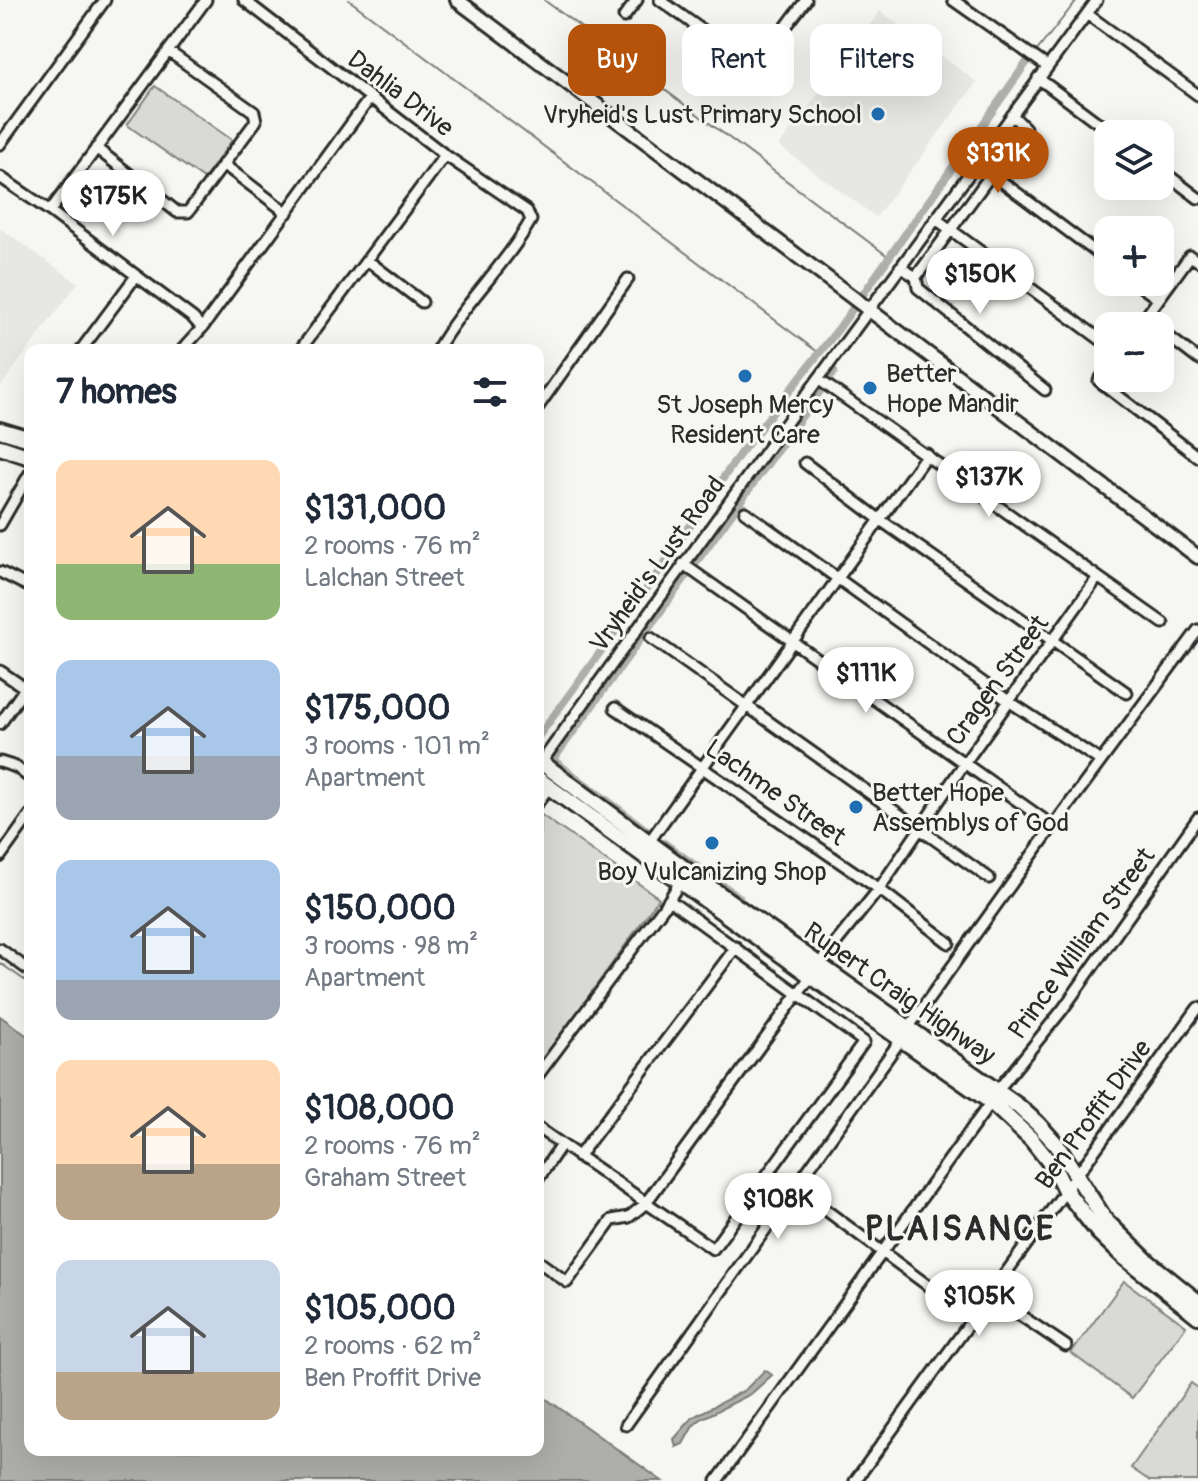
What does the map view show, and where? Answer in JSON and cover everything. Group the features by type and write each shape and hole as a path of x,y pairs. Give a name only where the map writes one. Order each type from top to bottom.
{"main road":[{"path":"457,0 1198,557"},
{"path":"0,430 24,437"},
{"path":"0,447 24,455"},
{"name":"Rupert Craig Highway","path":"544,767 649,842 815,970"},
{"name":"Rupert Craig Highway","path":"544,783 680,882 815,970 994,1097 1038,1124 1057,1145 1105,1220 1125,1242 1198,1302"},
{"name":"Rupert Craig Highway","path":"994,1097 1054,1168 1065,1190 1098,1232 1124,1257 1198,1316"}],"street":[{"path":"0,144 105,0"},
{"path":"50,211 206,0"},
{"name":"Dahlia Drive","path":"244,0 445,155 527,211 531,220 441,344"},
{"path":"624,17 637,0"},
{"path":"660,0 755,68 806,0"},
{"path":"953,0 1048,67"},
{"name":"Vryheid's Lust Road","path":"544,756 820,380 861,305 900,267 1097,0"},
{"path":"1087,14 1198,95"},
{"path":"96,148 177,212 188,212 256,121 254,112 168,51"},
{"path":"1038,78 1094,120"},
{"path":"187,344 370,98"},
{"path":"1012,115 1025,128 916,277 918,288 1045,390"},
{"path":"304,344 445,155"},
{"path":"977,163 1094,250"},
{"path":"223,164 287,213"},
{"path":"0,177 50,211 193,318 202,328"},
{"path":"1174,180 1198,198"},
{"path":"936,219 1094,335"},
{"path":"1149,312 1194,258"},
{"path":"367,260 422,302"},
{"path":"900,267 916,277"},
{"path":"85,344 136,276"},
{"path":"544,398 628,279"},
{"path":"1154,296 1158,299"},
{"path":"1174,341 1198,359"},
{"path":"820,380 1163,623"},
{"path":"1113,392 1198,457"},
{"path":"649,842 927,454"},
{"path":"805,463 879,519 1127,693"},
{"path":"0,525 24,483"},
{"path":"745,512 1010,702 1096,758"},
{"path":"685,565 1053,826"},
{"path":"0,572 24,584"},
{"name":"Cragen Street","path":"544,1265 567,1282 612,1220 629,1217 645,1204 815,970 879,889 1098,577"},
{"path":"626,1425 1053,826 1198,630"},
{"path":"651,638 989,878"},
{"path":"0,671 24,683"},
{"path":"0,724 24,691"},
{"name":"Lachme Street","path":"615,708 879,889 949,943"},
{"path":"0,762 24,773"},
{"name":"Prince William Street","path":"717,1481 994,1097 1063,1009 1198,818"},
{"path":"0,857 24,823"},
{"path":"544,1067 680,882"},
{"path":"544,1132 713,1249 864,1042 669,900"},
{"path":"578,1157 736,947"},
{"path":"0,949 24,967"},
{"name":"Ben Proffit Drive","path":"855,1481 1198,1008"},
{"path":"544,1170 561,1145"},
{"path":"796,1188 973,1319"},
{"path":"990,1295 1066,1346"}],"shaded area":[{"name":"Vryheid's Lust Primary School","path":"880,11 898,24 870,24"},
{"name":"Vryheid's Lust Primary School","path":"942,56 977,82 876,217 779,146 816,96 942,96"},
{"path":"155,86 232,140 204,179 127,125"},
{"path":"0,228 78,283 32,344 24,344 24,355 0,387"},
{"path":"544,817 659,898 544,1059"},
{"path":"0,1016 24,1034 24,1456 544,1456 544,1397 662,1481 0,1481"},
{"path":"1124,1281 1186,1326 1132,1398 1071,1353"},
{"path":"765,1370 772,1375 751,1394 701,1419 693,1426 683,1444 676,1447 674,1439 693,1417 745,1390"},
{"path":"1191,1383 1198,1388 1198,1481 1150,1481 1131,1468"}],"waterway":[{"path":"349,0 819,353"},
{"path":"544,0 889,257"},
{"path":"1036,52 1077,0"},
{"path":"544,729 648,587 739,455 839,328 1027,62"},
{"path":"649,832 553,760 834,372"},
{"path":"664,843 739,897"},
{"path":"24,910 24,914"},
{"path":"0,963 24,980"}],"place":[{"name":"Vryheid's Lust Primary School","path":"878,114"},
{"name":"St Joseph Mercy Resident Care","path":"745,376"},
{"name":"Better Hope Mandir","path":"870,388"},
{"name":"Better Hope Assemblys of God","path":"856,807"},
{"name":"Boy Vulcanizing Shop","path":"712,843"}],"district":[{"name":"PLAISANCE","path":"960,1228"}]}
